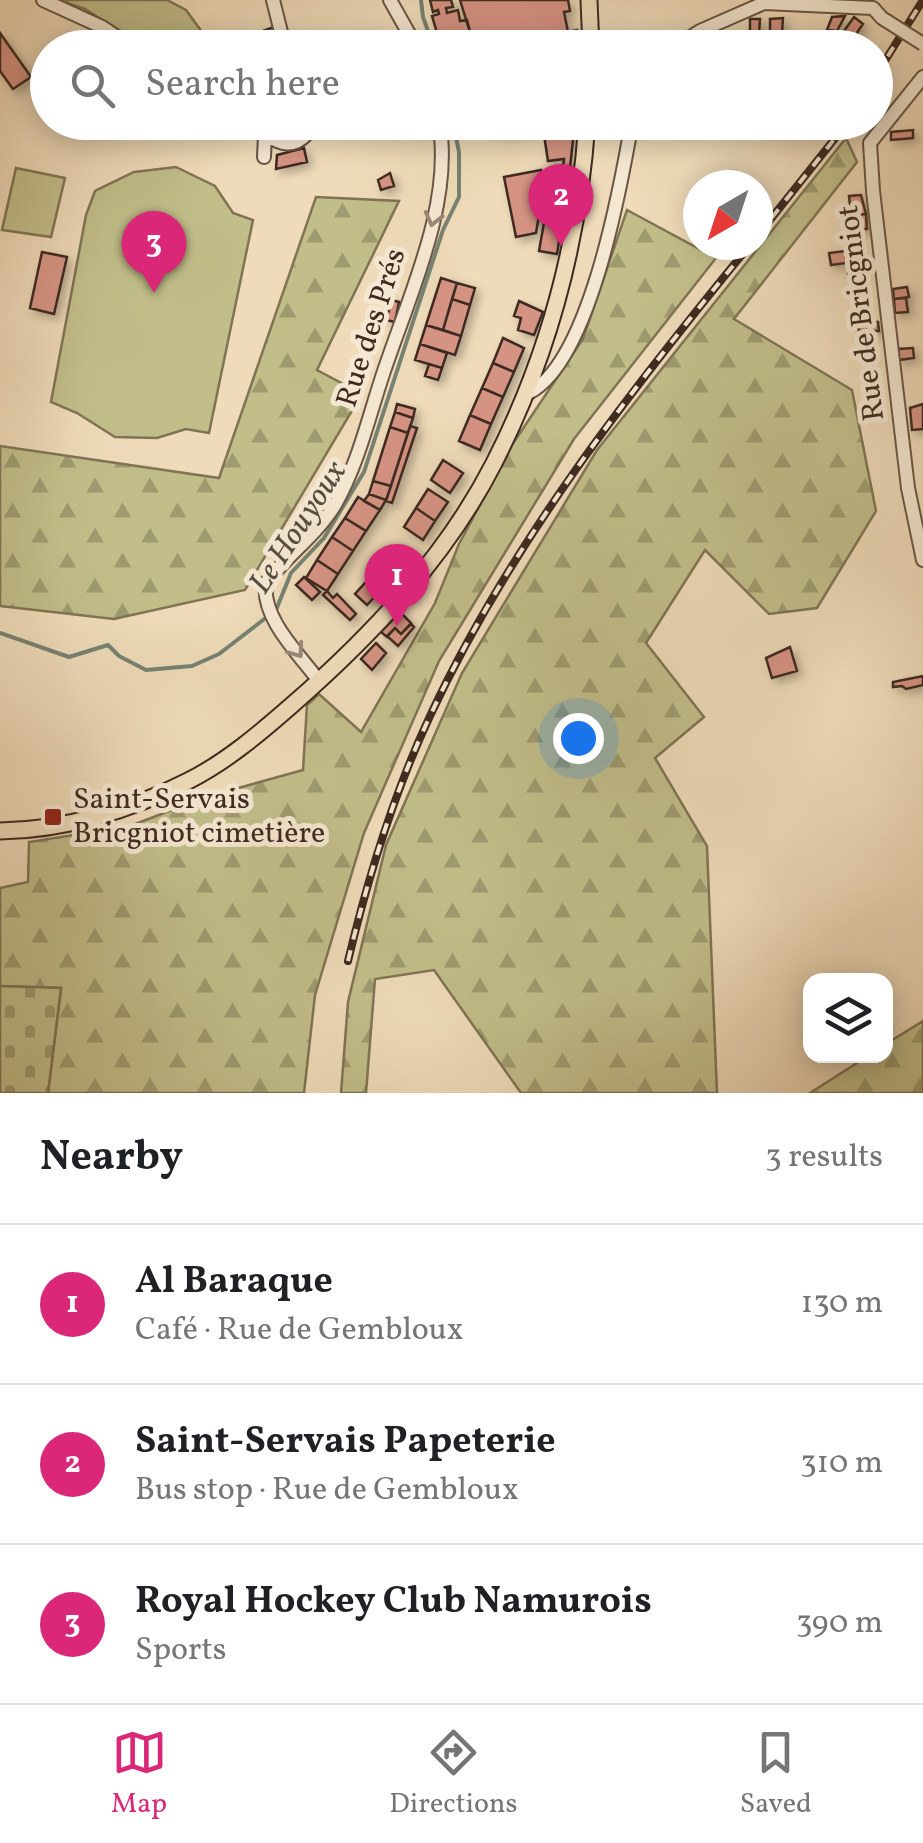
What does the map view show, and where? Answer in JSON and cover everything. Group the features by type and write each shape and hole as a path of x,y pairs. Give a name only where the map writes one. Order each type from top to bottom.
{"main road":[{"path":"589,0 590,30"},
{"path":"0,832 86,819 189,780 248,741 319,681 398,600 436,555 486,479 526,394 564,276 585,140"}],"street":[{"path":"42,0 107,30"},
{"path":"273,0 280,30"},
{"path":"390,0 407,30"},
{"path":"702,30 764,3 875,9 923,44"},
{"name":"Rue de Bricgniot","path":"893,114 923,77"},
{"path":"264,157 266,140"},
{"path":"274,140 291,145 298,140"},
{"name":"Rue des Prés","path":"319,681 266,605 266,583 322,524 338,501 432,227 441,140"},
{"path":"526,394 540,386 556,366 588,308 620,192 629,140"},
{"name":"Rue de Bricgniot","path":"872,140 873,191 908,488 923,560"}],"green space":[{"path":"59,0 167,0 186,10 201,30 118,30 85,9"},
{"path":"847,140 857,162 734,319 852,390 876,511 817,608 769,614 705,550 646,643 704,717 655,758 707,846 717,1093 521,1093 434,970 375,979 366,1093 341,1093 348,1002 386,845 462,673 597,450 749,260 773,260 773,229"},
{"path":"176,167 215,186 233,213 253,220 209,433 186,429 157,438 115,437 51,402 86,215 95,191 134,172"},
{"path":"16,168 65,178 51,237 2,230"},
{"path":"316,197 399,201 317,370 362,394 245,590 114,619 0,606 0,446 219,478"},
{"path":"627,210 683,240 683,260 714,260 574,439 439,661 364,833 315,995 304,1093 48,1093 61,988 0,986 0,888 28,882 29,842 130,826 206,797 303,770 307,705 319,694 361,732 435,603 459,544 512,445 583,339"},
{"path":"0,986 61,988 48,1093 0,1093"},
{"path":"923,1021 923,1093 810,1093 857,1063 893,1063 893,1040"}],"building":[{"path":"430,0 451,0 453,7 446,8 447,13 458,10 460,21 467,20 470,30 436,30 432,16 439,14 438,10 433,12"},
{"path":"460,0 568,0 570,11 564,12 568,30 469,30"},
{"path":"845,16 838,30 827,30 832,17"},
{"path":"854,17 863,24 859,30 845,30"},
{"path":"783,18 782,30 770,30 770,19"},
{"path":"750,19 760,19 759,30 750,30"},
{"path":"0,33 30,78 13,89 0,71"},
{"path":"913,130 913,138 893,140 893,132"},
{"path":"545,140 573,140 568,186 561,185 564,159 548,161"},
{"path":"304,148 307,162 276,169 277,155"},
{"path":"541,170 544,185 536,233 516,237 504,177"},
{"path":"390,173 394,186 381,190 378,180"},
{"path":"551,183 568,186 557,254 539,251"},
{"path":"861,195 866,214 851,216 849,196"},
{"path":"866,214 867,229 853,231 849,216"},
{"path":"860,248 863,271 848,273 846,250"},
{"path":"846,251 846,263 831,265 829,253"},
{"path":"42,252 67,257 54,314 30,308"},
{"path":"441,278 457,283 443,330 426,325"},
{"path":"457,283 475,288 470,305 452,299"},
{"path":"907,287 909,297 894,299 893,289"},
{"path":"906,298 908,312 895,313 894,299"},
{"path":"452,299 470,305 461,336 443,330"},
{"path":"392,300 399,302 395,322 386,320"},
{"path":"519,301 543,312 534,335 518,330 521,318 514,316"},
{"path":"858,321 878,322 879,331 859,331"},
{"path":"426,325 461,336 455,355 420,344"},
{"path":"503,338 524,348 514,372 493,363"},
{"path":"420,344 447,353 442,368 415,360"},
{"path":"913,348 914,358 899,360 898,349"},
{"path":"493,363 514,372 503,397 482,388"},
{"path":"429,364 442,368 438,380 425,376"},
{"path":"482,388 503,397 491,424 470,415"},
{"path":"397,404 415,409 413,418 395,412"},
{"path":"923,404 923,429 912,430 910,408"},
{"path":"395,412 413,418 408,433 390,427"},
{"path":"470,415 491,424 480,450 459,441"},
{"path":"410,426 417,428 392,503 386,501"},
{"path":"390,427 408,433 391,486 373,481"},
{"path":"443,460 463,473 450,493 431,480"},
{"path":"373,481 391,486 386,500 369,494"},
{"path":"428,489 448,502 435,521 416,508"},
{"path":"369,494 386,500 380,510 364,501"},
{"path":"358,497 380,510 366,531 345,518"},
{"path":"416,508 435,521 423,540 404,527"},
{"path":"345,518 366,531 353,551 332,537"},
{"path":"332,537 353,551 338,574 317,560"},
{"path":"317,560 338,574 327,591 306,578"},
{"path":"374,573 386,584 367,605 355,594"},
{"path":"304,577 320,592 312,600 296,585"},
{"path":"327,591 333,598 337,594 356,614 350,620 323,595"},
{"path":"400,612 411,623 401,634 395,628 387,637 381,632"},
{"path":"411,624 414,627 398,646 387,636 395,628 401,634"},
{"path":"376,643 386,653 372,670 361,659"},
{"path":"790,647 797,671 772,678 766,658"},
{"path":"923,676 923,685 893,687 893,682"}],"waterway":[{"name":"Le Houyoux","path":"421,0 428,30"},
{"name":"Le Houyoux","path":"0,633 69,657 108,645 119,656 146,670 192,666 219,654 276,610 291,573 324,538 364,472 443,230 459,197 457,140"}],"railway":[{"path":"893,48 923,0"},
{"path":"773,216 834,140"},
{"path":"348,961 393,806 430,716 462,652 497,590 575,471 738,260"}],"place":[{"name":"Saint-Servais Papeterie","path":"561,246"},
{"name":"Royal Hockey Club Namurois","path":"154,293"},
{"name":"Al Baraque","path":"397,626"},
{"name":"Saint-Servais Bricgniot cimetière","path":"53,817"}]}
